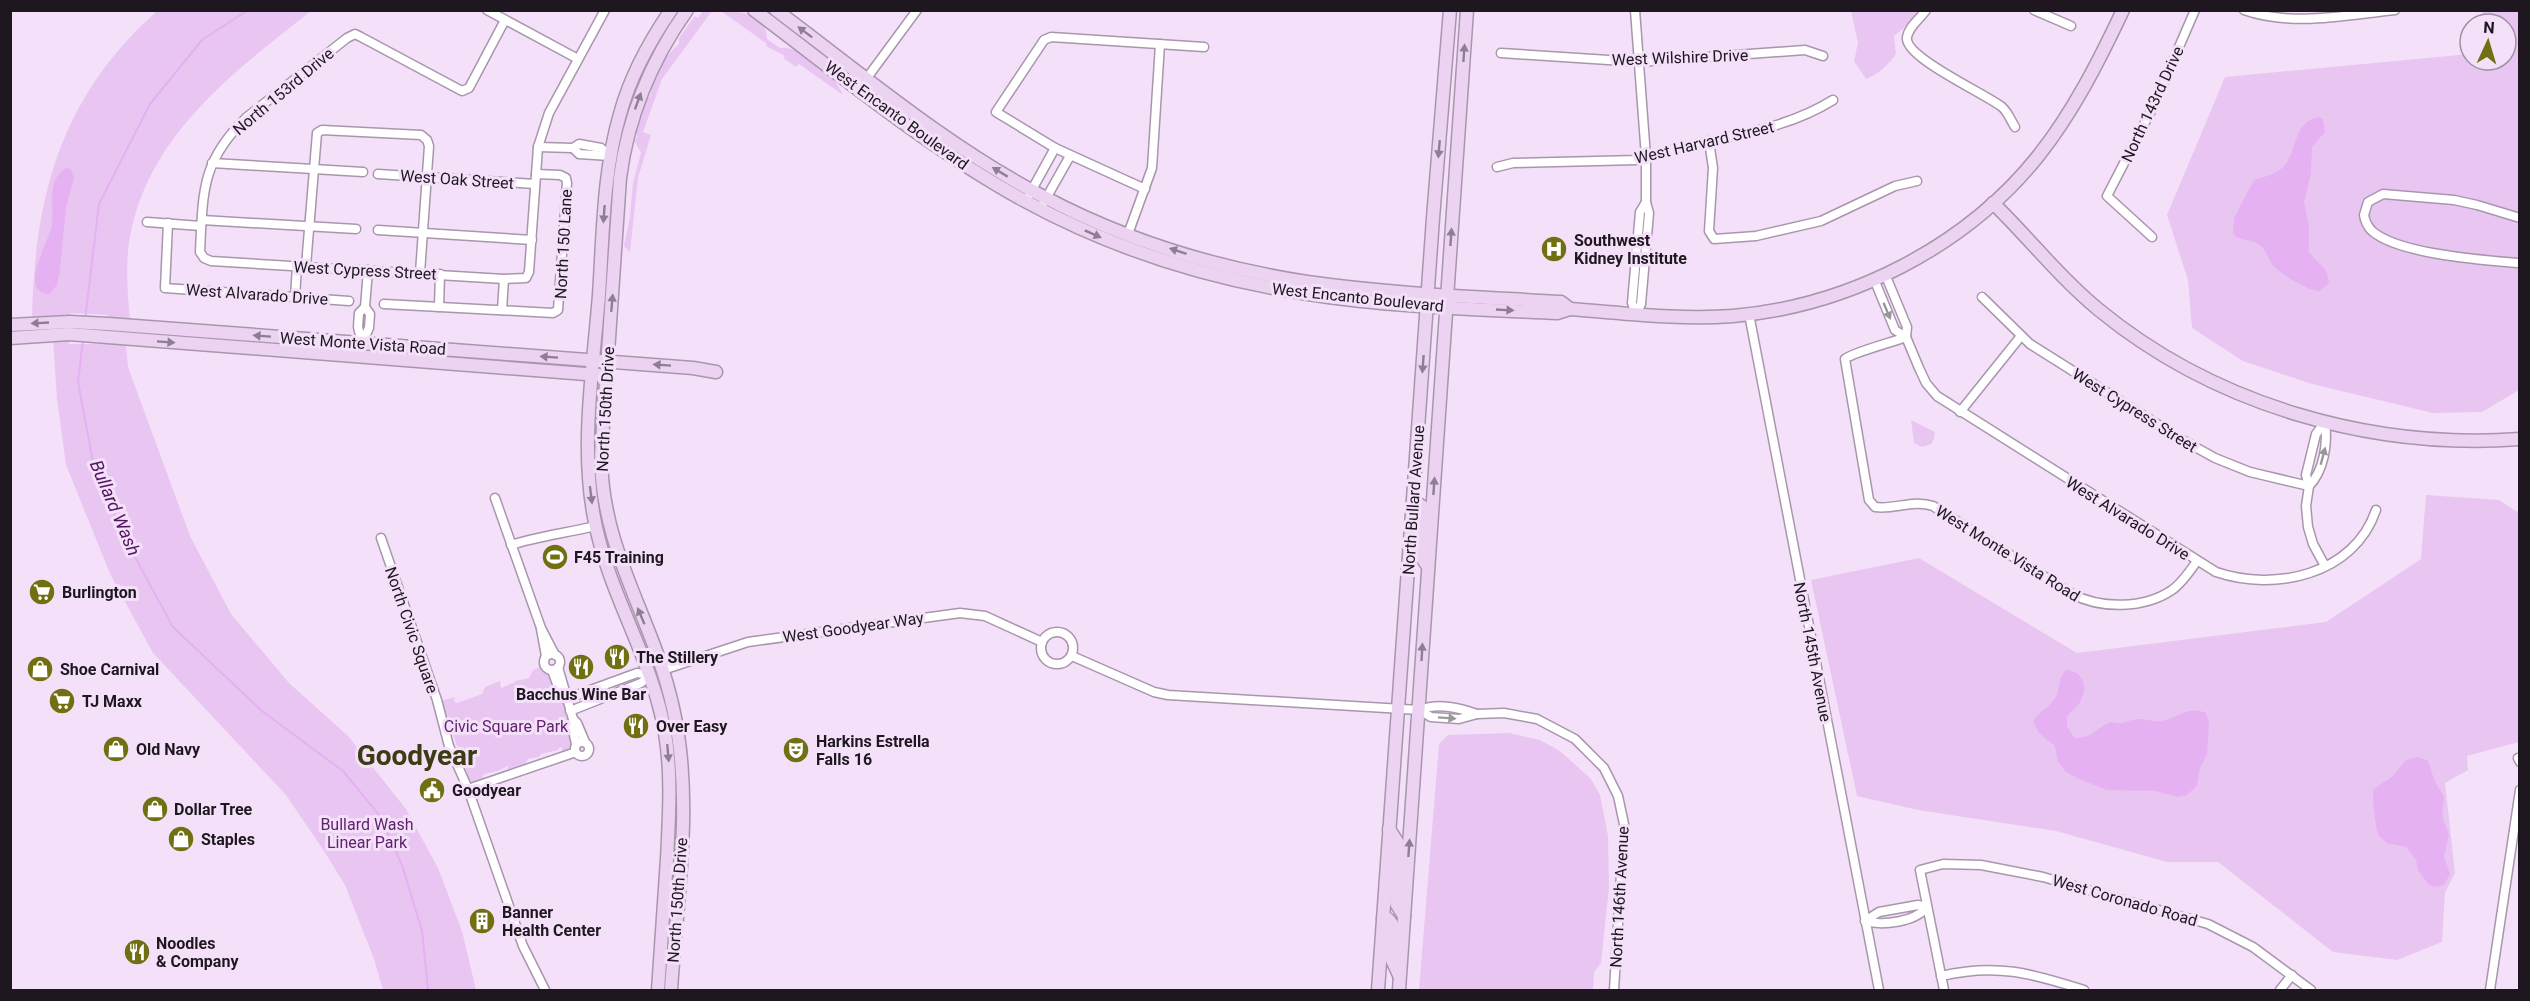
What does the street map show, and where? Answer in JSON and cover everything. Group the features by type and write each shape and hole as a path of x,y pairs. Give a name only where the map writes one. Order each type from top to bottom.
{"main road":[{"name":"North 150th Drive","path":"658,990 669,825 670,779 666,733 651,675 604,558 590,495 588,451 593,374 600,361 617,157 628,88 657,30 671,10"},
{"name":"North 150th Drive","path":"617,157 651,70 665,43 687,10"},
{"name":"West Encanto Boulevard","path":"754,10 950,139 1029,196 1125,247 1187,269 1233,273"},
{"name":"West Encanto Boulevard","path":"776,10 863,83"},
{"name":"North Bullard Avenue","path":"1378,990 1450,10"},
{"name":"North Bullard Avenue","path":"1400,984 1427,565 1467,10"},
{"name":"West Encanto Boulevard","path":"1043,203 1233,273 1329,297 1561,303 1570,309 1702,317 1749,314 1809,302 1886,274 1938,244 1994,203 2039,155 2078,97 2123,10"},
{"path":"1445,91 1453,96 1452,113 1459,129"},
{"path":"1994,203 2038,252 2082,295 2141,340 2186,368 2233,390 2278,408 2325,422 2382,434 2424,439 2484,441 2520,439"},
{"name":"West Monte Vista Road","path":"10,324 362,350 600,361 693,368 716,372"},
{"name":"West Monte Vista Road","path":"10,338 70,328"},
{"name":"West Monte Vista Road","path":"362,350 606,375"},
{"name":"North 150th Drive","path":"600,361 606,375 601,469 607,514 623,571 663,670 677,724 683,776 683,816 671,990"},
{"path":"1414,501 1422,504 1423,507 1420,555 1427,565"},
{"path":"651,675 663,670"},
{"path":"1389,829 1398,843 1396,903 1404,916"},
{"path":"1383,918 1388,919 1392,924 1392,960 1400,984"}],"street":[{"path":"487,10 578,59"},
{"path":"378,230 532,240 538,147 549,114 605,10"},
{"path":"1635,10 1646,157 1646,202 1649,213 1641,304 1636,314"},
{"path":"1926,10 1910,28 1906,38 1908,47 1921,58 2004,108 2015,127"},
{"path":"2034,10 2071,26"},
{"name":"North 143rd Drive","path":"2152,237 2107,196 2153,107 2195,10"},
{"path":"2244,10 2266,17 2291,19 2336,13 2395,10"},
{"path":"863,83 913,12"},
{"name":"North 153rd Drive","path":"204,258 200,252 205,185 212,163 233,130 347,38 355,34 462,91 469,88 505,20"},
{"path":"1145,189 1070,156 996,112 1044,40 1051,37 1204,47"},
{"path":"1128,234 1152,168 1160,44"},
{"name":"West Wilshire Drive","path":"1501,53 1639,62 1805,50 1823,56"},
{"name":"West Harvard Street","path":"1497,167 1513,163 1638,160 1796,120 1833,100"},
{"path":"295,297 308,226 317,133 322,130 421,135 427,140 429,146 420,273"},
{"path":"1709,141 1713,168 1710,231 1714,239 1756,236 1821,221 1895,186 1917,181"},
{"path":"538,147 573,148 579,144 601,148 617,157"},
{"path":"1029,196 1055,148"},
{"path":"1043,203 1070,156"},
{"path":"212,163 363,172"},
{"name":"West Oak Street","path":"378,174 535,184"},
{"name":"West Oak Street","path":"536,174 560,175 566,178"},
{"name":"North 150 Lane","path":"502,310 553,313 558,310 566,178"},
{"path":"2519,262 2481,260 2398,244 2371,230 2366,222 2364,208 2372,198 2391,194 2466,202 2520,218"},
{"path":"147,222 356,229"},
{"name":"West Alvarado Drive","path":"168,223 165,288 349,301"},
{"name":"West Cypress Street","path":"204,258 210,261 504,279 526,278 529,273 532,240"},
{"path":"362,350 369,328 370,314 365,307 368,270"},
{"path":"438,307 440,274"},
{"name":"West Alvarado Drive","path":"1886,274 1907,327 1906,337 1926,383 1937,396 2197,561 2226,575 2254,581 2299,578 2325,566 2353,548 2363,538 2376,510"},
{"path":"384,304 502,310 504,279"},
{"name":"West Alvarado Drive","path":"1874,279 1895,330 1906,337"},
{"name":"West Cypress Street","path":"1982,297 2030,344 2215,459 2250,472 2309,486"},
{"name":"North 145th Avenue","path":"1749,314 1879,990"},
{"path":"1960,412 2021,336"},
{"name":"West Monte Vista Road","path":"1906,337 1883,346 1850,354 1845,359 1869,500 1875,507 1887,509 1923,503 1933,506 2072,594 2085,601 2101,605 2138,602 2161,595 2173,589 2197,561"},
{"path":"2325,422 2316,434 2306,475 2309,486 2306,506 2308,527 2313,544 2325,566"},
{"path":"468,789 579,746 564,695 558,687 555,668 560,661 551,655 495,498"},
{"path":"511,545 546,534 574,532 596,526"},
{"name":"North Civic Square","path":"381,538 437,700 449,746 468,789 523,946 545,990"},
{"name":"West Goodyear Way","path":"663,670 747,642 960,613 986,616 1042,642"},
{"path":"1051,633 1064,634 1072,643 1072,656 1062,664 1050,663 1042,654 1042,642 1051,633"},
{"path":"551,655 545,666 555,668"},
{"path":"1072,656 1154,692 1168,695 1397,709"},
{"path":"564,695 637,673 651,675"},
{"path":"571,715 641,683 651,675"},
{"name":"North 146th Avenue","path":"1397,709 1419,710 1431,706 1460,708 1477,714 1504,714 1537,719 1583,744 1610,777 1621,804 1624,824 1614,990"},
{"path":"2490,990 2520,790"},
{"name":"West Coronado Road","path":"1927,907 1920,870 1943,864 1981,866 2043,877 2208,924 2253,947 2311,990"},
{"path":"1865,921 1878,924 1921,915 1927,907"},
{"path":"1927,907 1944,990"},
{"path":"1941,976 1969,970 1996,969 2084,990"},
{"path":"2280,990 2292,975"}],"green space":[{"path":"157,11 311,11 221,86 170,144 150,177 136,212 128,252 130,320 109,319 108,315 71,313 70,317 32,317 39,229 60,149 76,112 98,77 124,43"},
{"path":"703,11 712,11 662,79 643,132 651,135 638,178 630,252 624,246 630,217 633,183 641,153 635,142 637,136 635,131 646,95 650,97 660,68 679,44 679,38 695,16 698,18"},
{"path":"721,11 744,13 757,19 766,31 767,39 780,48 798,51 817,63 833,79 843,95 799,64 796,67 783,58 785,56 766,46 767,44"},
{"path":"1851,11 1919,11 1911,22 1894,36 1896,54 1893,58 1879,72 1866,79 1854,61 1858,43"},
{"path":"2519,11 2519,390 2482,412 2433,413 2312,384 2243,361 2192,328 2188,280 2167,215 2225,77 2458,55 2458,72 2518,72 2518,12 2482,12"},
{"name":"Bullard Wash Linear Park","path":"53,340 69,341 69,344 126,344 128,367 190,536 231,614 289,683 348,736 406,809 438,868 462,931 476,990 383,990 374,959 345,885 286,795 153,653 111,576 66,465 57,399"},
{"path":"1911,420 1935,432 1931,444 1922,447 1914,443"},
{"path":"2426,495 2499,500 2519,513 2519,742 2467,756 2468,770 2445,783 2455,873 2445,893 2442,942 2397,960 2333,952 2218,862 2167,862 2056,831 1918,810 1857,796 1811,580 1919,558 2077,653 2326,622 2421,559"},
{"name":"Civic Square Park","path":"543,666 555,683 565,706 571,730 572,751 562,753 560,747 558,750 528,759 524,766 508,772 508,766 484,774 480,782 471,784 441,701 455,697 454,701 457,703 482,694 485,687 500,681 501,688 515,681 529,678 533,670"},
{"path":"1509,733 1540,740 1560,751 1591,779 1600,795 1608,836 1609,887 1601,963 1594,972 1593,990 1419,990 1439,744 1448,735"}],"shaded area":[{"path":"2319,117 2323,119 2325,132 2312,147 2311,173 2304,202 2309,227 2309,252 2325,269 2329,283 2319,291 2302,285 2274,267 2259,244 2233,234 2234,218 2254,180 2281,169 2291,155 2299,131 2310,120"},
{"path":"66,168 71,169 74,178 66,207 57,285 49,294 40,291 36,285 35,276 51,229 55,180"},
{"path":"2066,670 2077,673 2084,686 2080,702 2067,716 2067,726 2074,738 2089,735 2111,722 2122,723 2138,719 2161,721 2194,710 2206,713 2209,723 2207,754 2200,768 2197,785 2187,795 2178,797 2156,791 2107,790 2066,772 2058,762 2055,746 2039,733 2033,722 2051,704"},
{"path":"2418,757 2428,761 2435,782 2444,797 2442,816 2449,835 2444,857 2450,874 2444,885 2434,887 2428,884 2418,870 2416,860 2406,847 2387,843 2378,835 2374,811 2374,789 2393,776 2406,760"}],"waterway":[{"name":"Bullard Wash","path":"85,320 99,204 150,104 202,40 248,10"},
{"name":"Bullard Wash","path":"83,340 78,382 93,462 124,537 173,627 262,711 343,771 379,815 402,865 422,931 428,990"}],"place":[{"name":"Southwest Kidney Institute","path":"1554,249"},
{"name":"F45 Training","path":"555,557"},
{"name":"Burlington","path":"42,592"},
{"name":"The Stillery","path":"617,657"},
{"name":"Bacchus Wine Bar","path":"581,667"},
{"name":"Shoe Carnival","path":"40,669"},
{"name":"TJ Maxx","path":"62,701"},
{"name":"Over Easy","path":"636,726"},
{"name":"Old Navy","path":"116,749"},
{"name":"Harkins Estrella Falls 16","path":"796,750"},
{"name":"Goodyear","path":"432,790"},
{"name":"Dollar Tree","path":"155,809"},
{"name":"Staples","path":"181,839"},
{"name":"Banner Health Center","path":"482,921"},
{"name":"Noodles & Company","path":"137,952"}],"district":[{"name":"Goodyear","path":"417,755"}]}
